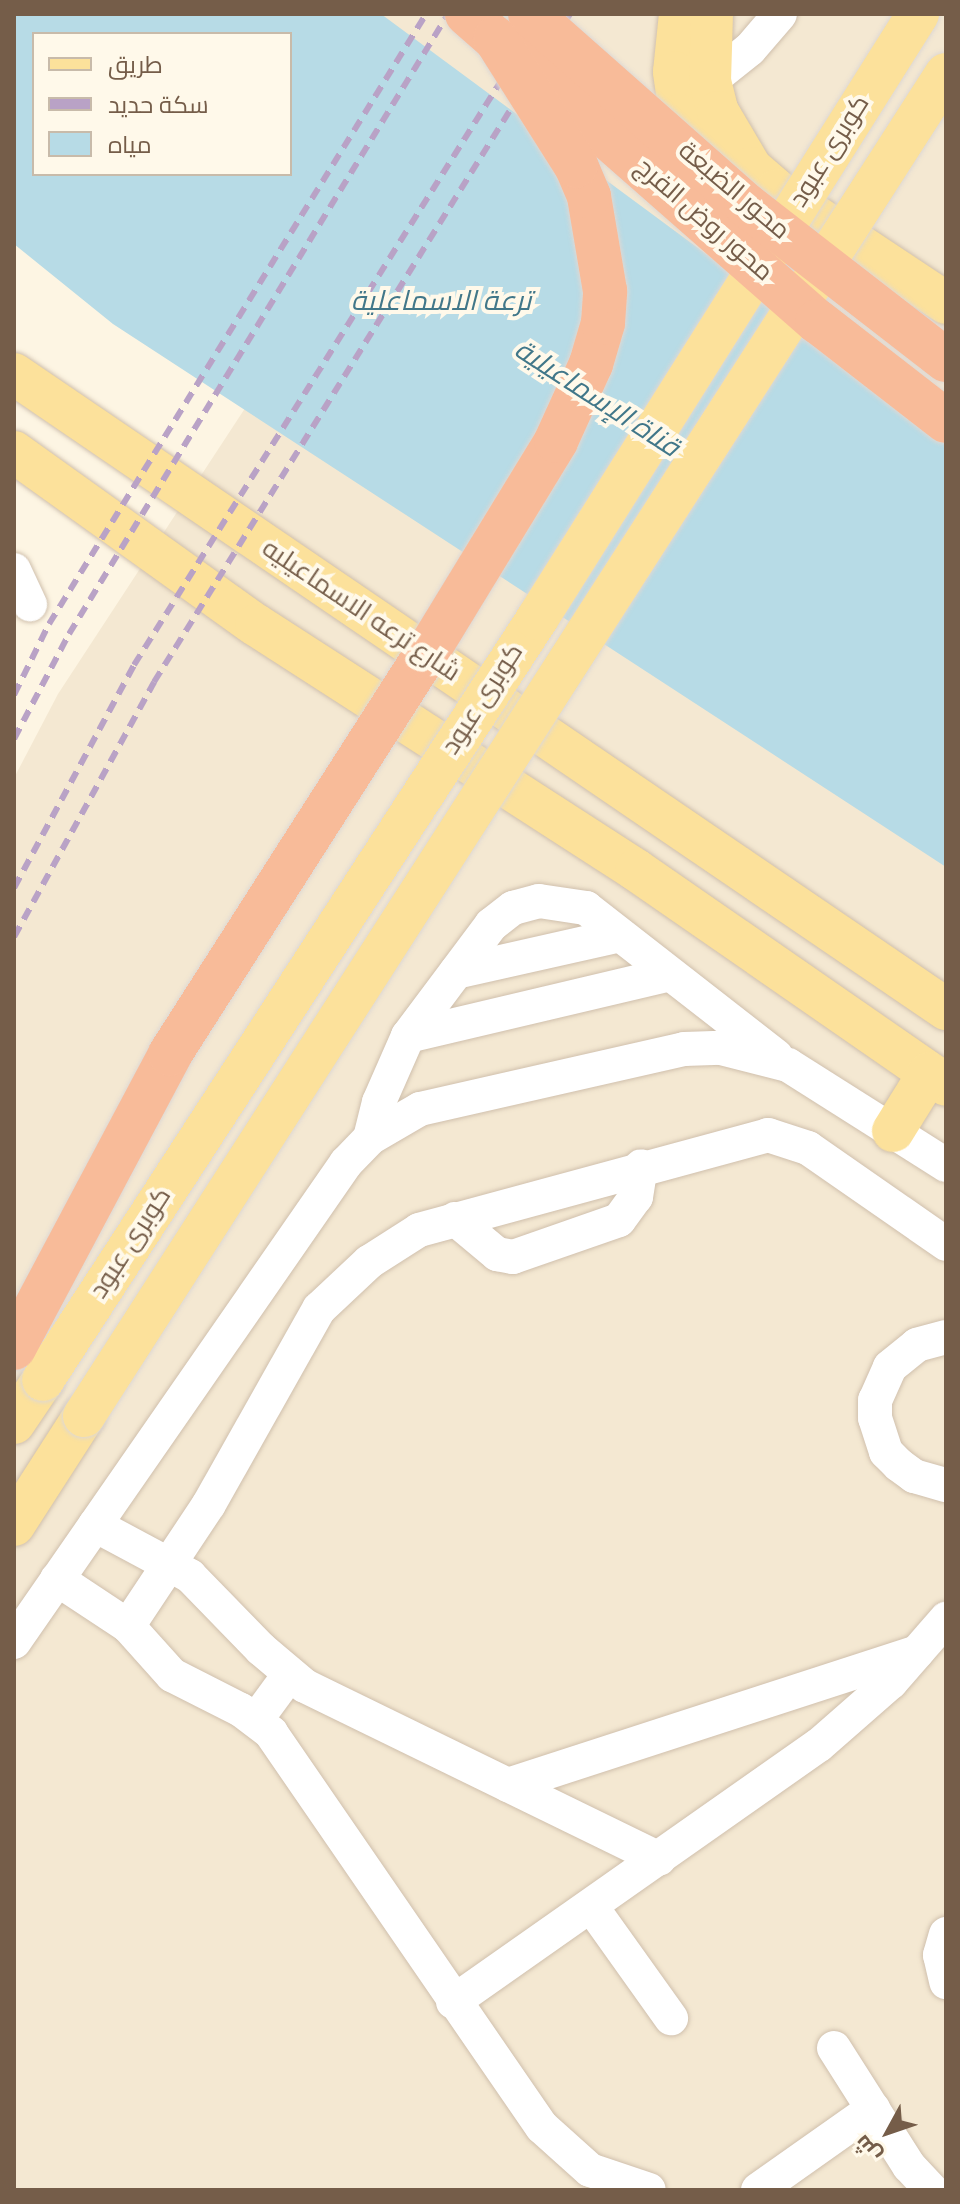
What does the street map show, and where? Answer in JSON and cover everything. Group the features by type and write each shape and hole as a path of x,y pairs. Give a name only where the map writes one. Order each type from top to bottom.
{"highway":[{"name":"محور الضبعة","path":"497,22 746,205 946,360"},
{"name":"محور روض الفرج","path":"497,22 817,321 946,421"},
{"path":"14,1348 170,1054 433,644 556,441 591,364 603,323 605,291 589,196 576,166 497,22"}],"main road":[{"path":"680,14 674,72 680,115 695,156 717,194 746,226 946,373"},
{"path":"712,14 710,81 718,112 751,168 776,190 946,303"},
{"name":"كوبرى عبود","path":"14,1423 537,619 918,14"},
{"name":"كوبرى عبود","path":"14,1525 946,74"},
{"name":"شارع ترعه الاسماعيليه","path":"14,374 946,1009"},
{"path":"14,452 256,625 636,870 938,1079 893,1131"}],"lane":[{"path":"710,81 750,49 780,14"},
{"path":"14,570 30,605"},
{"path":"370,1138 383,1091 408,1036 491,925 513,908 539,901 563,900 586,908 788,1065 946,1165"},
{"path":"456,972 620,935"},
{"path":"408,1036 670,974"},
{"path":"14,1642 325,1191 370,1138 420,1109 684,1049 721,1048 788,1065"},
{"path":"128,1626 171,1562 319,1309 369,1262 419,1230 753,1135 782,1137 808,1148 946,1244"},
{"path":"455,1219 497,1254 513,1257 619,1220 636,1197 641,1166"},
{"path":"946,1337 917,1345 890,1367 875,1400 875,1418 886,1452 899,1465 914,1476 946,1485"},
{"path":"95,1525 171,1562 289,1675 659,1859"},
{"path":"57,1579 128,1626 172,1675 256,1720 296,1765 453,2002 556,2144 590,2170 649,2190"},
{"path":"453,2002 819,1745 917,1652 946,1619"},
{"path":"508,1785 917,1652"},
{"path":"256,1720 289,1675"},
{"path":"591,1906 671,2018"},
{"path":"946,1934 940,1955 946,1982"},
{"path":"834,2048 931,2190"},
{"path":"758,2190 873,2109"}],"shaded area":[{"path":"14,14 946,14 946,2190 14,2190 14,778 58,694 340,263 291,176 292,32"}],"water":[{"name":"ترعة الاسماعلية","path":"14,14 381,14 946,431 946,867 113,324 14,244"}],"railway":[{"path":"14,695 49,624 426,14"},
{"path":"14,739 69,634 448,14"},
{"path":"14,888 134,665 543,14"},
{"path":"14,937 154,682 570,14"}],"water label":[{"name":"قناة الإسماعيلية","path":"596,400"}]}
